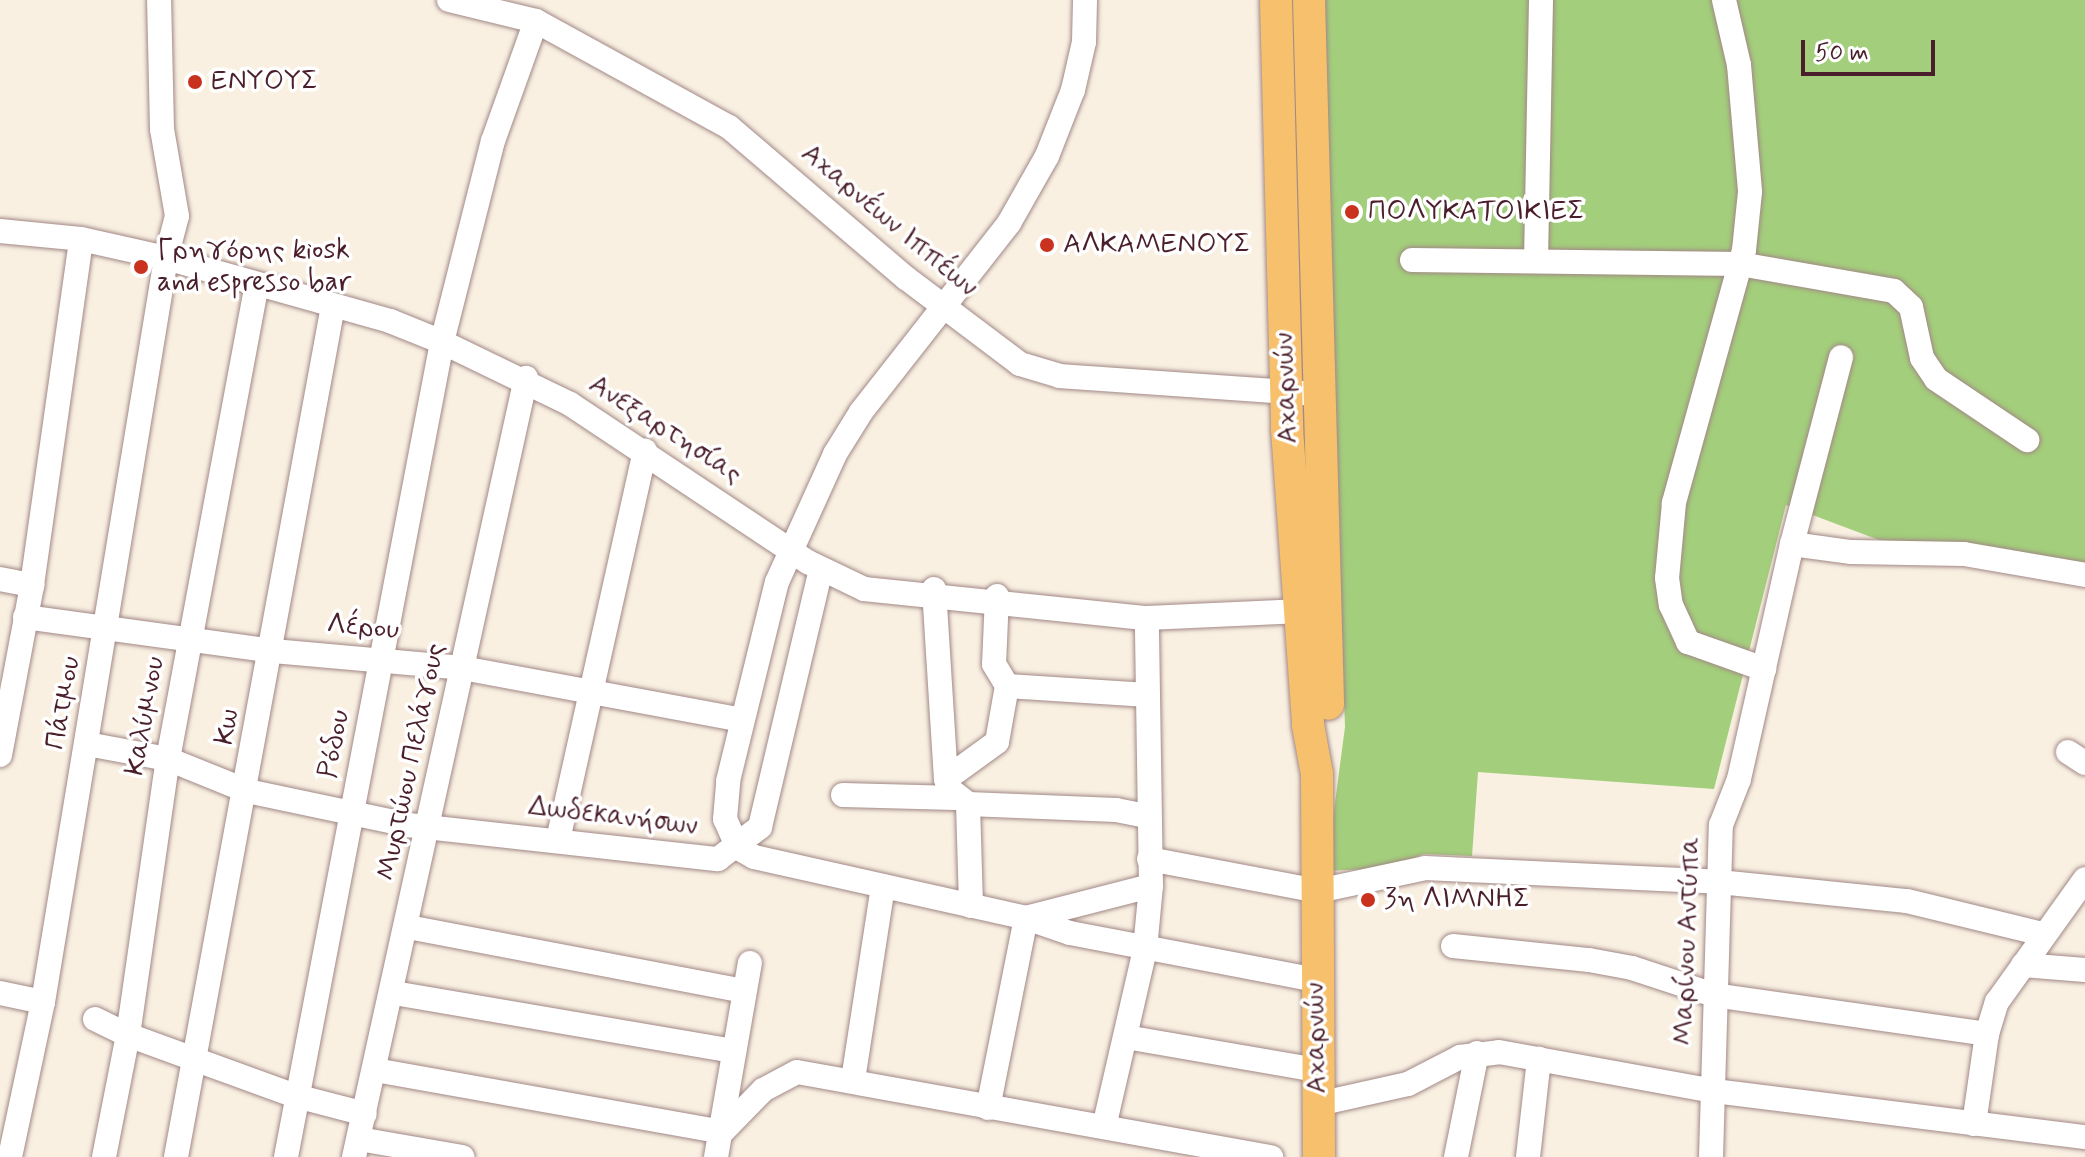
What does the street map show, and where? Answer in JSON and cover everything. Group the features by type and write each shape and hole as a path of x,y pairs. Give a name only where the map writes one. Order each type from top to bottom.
{"main road":[{"name":"Αχαρνών","path":"1276,0 1286,393 1308,725 1317,774 1319,1157"},
{"name":"Αχαρνών","path":"1309,0 1328,725 1317,774"}],"street":[{"name":"Πάτμου","path":"10,1157 43,1002 109,626 166,258 177,216 162,129 159,0"},
{"name":"Αχαρνέων Ιππέων","path":"449,0 536,21 729,127 943,308 1040,372 1319,394"},
{"path":"1085,0 1084,42 1073,90 1047,156 1009,223 835,454 791,550 777,582 742,720 725,819 738,848 754,857 1026,918 1145,949 1316,980"},
{"path":"1536,261 1541,0"},
{"path":"1724,0 1747,127 1750,192 1740,264 1674,503 1667,578 1671,605 1688,642 1764,669"},
{"name":"Ρόδου","path":"286,1157 442,342 493,141 536,21"},
{"name":"Ανεξαρτησίας","path":"0,231 81,239 166,258 256,287 333,306 442,342 526,378 645,451 821,569 864,589 997,600 1147,618 1302,611"},
{"path":"1,743 32,585 81,239"},
{"path":"1412,260 1740,264 1904,296 1926,369 2027,440"},
{"name":"Καλύμνου","path":"104,1157 128,1035 168,759 256,287"},
{"name":"Κω","path":"176,1157 273,651 333,306"},
{"name":"Μαρίνου Αντύπα","path":"1711,1157 1721,825 1739,779 1792,544 1841,357"},
{"name":"Μυρτώου Πελάγους","path":"356,1148 394,993 526,378"},
{"path":"558,840 645,451"},
{"path":"1792,544 1851,552 1964,554 2085,575"},
{"path":"738,848 760,827 821,569"},
{"path":"0,579 32,585"},
{"path":"934,594 971,906"},
{"path":"957,793 997,742 1007,686 994,664 997,600"},
{"name":"Λέρου","path":"25,617 192,636 273,651 462,668 742,720"},
{"path":"1104,1127 1145,949 1151,886 1146,816 1147,618"},
{"path":"1007,686 1148,695"},
{"name":"Δωδεκανήσων","path":"87,744 168,759 247,791 351,815 695,860 718,859 738,848"},
{"path":"843,795 957,793 1146,816"},
{"path":"1149,859 1318,891 1425,868 1719,882 1907,901 2042,934"},
{"path":"1974,1124 1987,1034 1997,1002 2042,934 2085,879"},
{"path":"853,1080 883,886"},
{"path":"1026,918 1151,886"},
{"path":"988,1108 1026,918"},
{"path":"408,927 744,991"},
{"path":"1453,946 1632,968 1714,995 1987,1034"},
{"path":"716,1157 750,963"},
{"path":"2023,965 2085,970"},
{"path":"0,993 43,1002"},
{"path":"394,993 734,1051"},
{"path":"95,1019 128,1035 296,1096 365,1114"},
{"path":"1126,1037 1317,1070"},
{"path":"1318,1104 1408,1084 1442,1064 1477,1053 1539,1059 1714,1091 2085,1137"},
{"path":"1456,1157 1477,1053"},
{"path":"1528,1157 1539,1059"},
{"path":"375,1070 722,1132"},
{"path":"722,1132 763,1090 797,1072 1271,1157"},
{"path":"356,1148 462,1157"}],"green space":[{"path":"1322,0 2085,0 2085,566 1879,540 1786,505 1714,789 1478,772 1472,856 1424,854 1389,868 1326,871 1345,727"}],"place":[{"name":"ΕΝΥΟΥΣ","path":"195,82"},
{"name":"ΠΟΛΥΚΑΤΟΙΚΙΕΣ","path":"1352,212"},
{"name":"ΑΛΚΑΜΕΝΟΥΣ","path":"1047,245"},
{"name":"Γρηγόρης kiosk and espresso bar","path":"141,267"},
{"name":"3η ΛΙΜΝΗΣ","path":"1368,900"}]}
